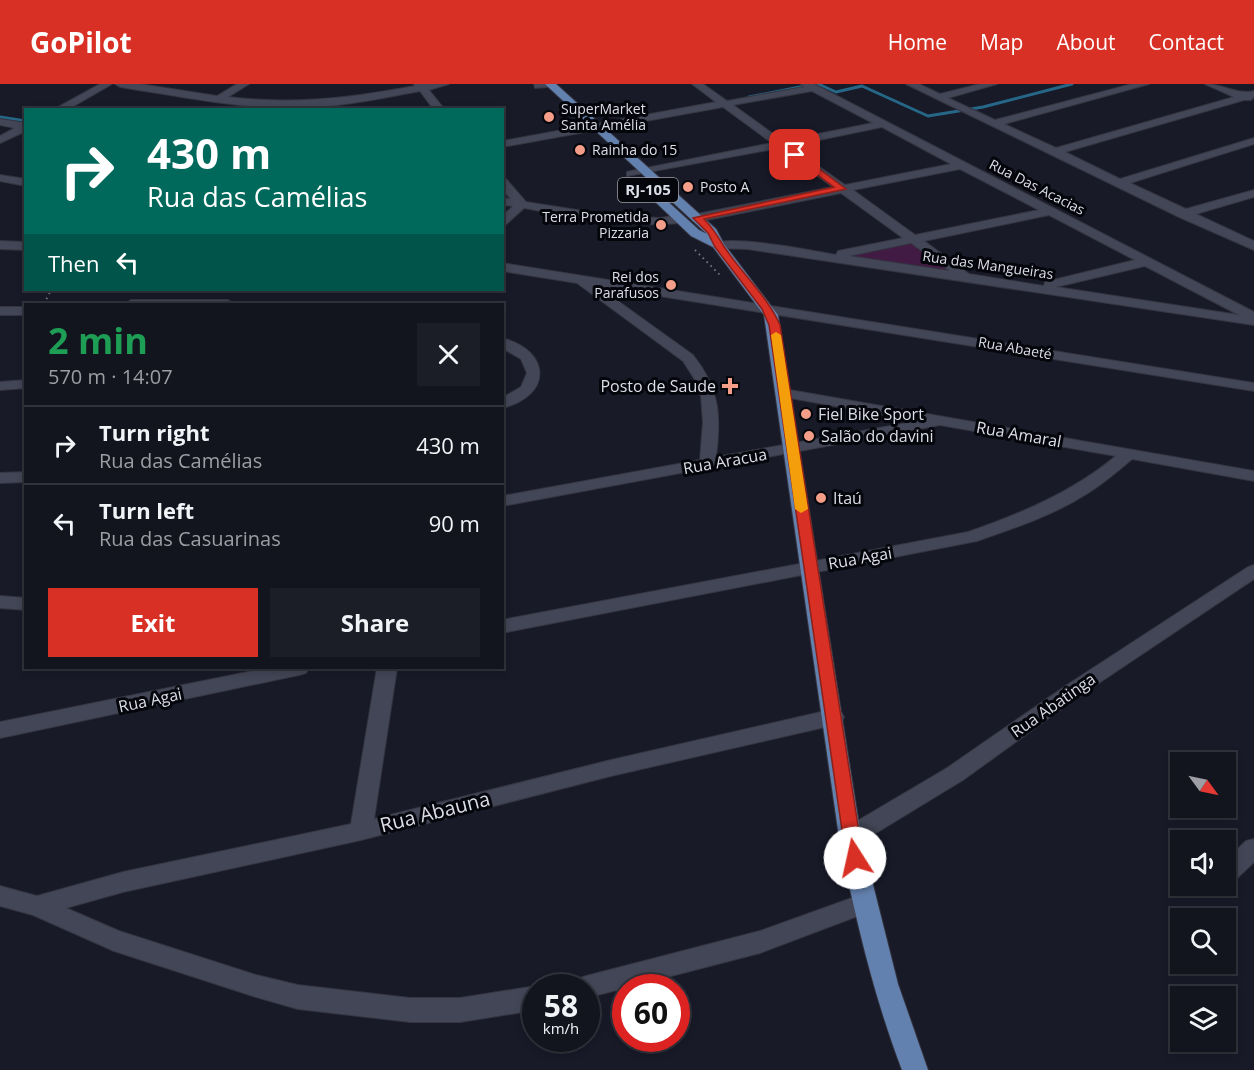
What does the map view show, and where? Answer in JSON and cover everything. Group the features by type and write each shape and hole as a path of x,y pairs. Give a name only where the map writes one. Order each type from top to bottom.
{"main road":[{"name":"RJ-105","path":"543,84 586,125 631,174 695,233 718,245"},
{"name":"RJ-105","path":"586,125 646,171 712,232 718,245 771,309 834,717 850,837 863,904 889,1001 915,1070"}],"street":[{"path":"62,108 107,84"},
{"path":"120,84 220,98 294,105 333,103 420,86 444,84"},
{"path":"220,98 244,84"},
{"path":"697,84 968,278"},
{"path":"504,144 714,97 789,84"},
{"path":"911,84 1254,246"},
{"path":"939,97 992,84"},
{"path":"994,123 1144,84"},
{"path":"1210,84 1251,97"},
{"path":"420,86 438,108"},
{"path":"504,135 725,104 809,86"},
{"name":"Rua Das Acacias","path":"809,86 1254,316"},
{"path":"362,108 377,96"},
{"path":"1054,152 1251,97"},
{"path":"0,112 24,116"},
{"path":"0,122 24,126"},
{"path":"631,174 883,124"},
{"path":"0,140 24,127"},
{"path":"1118,183 1254,141"},
{"path":"697,218 962,165"},
{"path":"0,178 24,183"},
{"path":"504,183 522,204"},
{"path":"1183,214 1254,193"},
{"path":"504,201 631,221 659,222 680,219"},
{"path":"504,222 522,204"},
{"path":"828,257 1050,211"},
{"name":"Rua das Mangueiras","path":"718,245 747,244 1254,321"},
{"path":"0,245 24,246"},
{"path":"1040,288 1148,261"},
{"name":"Rua Abaeté","path":"504,267 1254,387"},
{"path":"581,281 688,358 699,370 712,401 713,424 707,465"},
{"path":"0,311 24,311"},
{"path":"504,343 524,354 534,364 536,371 532,384 525,392 504,403"},
{"path":"0,386 24,384"},
{"name":"Rua Amaral","path":"784,393 1254,476"},
{"name":"Rua Aracua","path":"504,501 947,421"},
{"name":"Rua Agai","path":"504,627 971,537 1025,519 1094,482 1128,455"},
{"path":"0,478 24,477"},
{"name":"Rua Abatinga","path":"850,837 955,774 1071,692 1254,571"},
{"path":"0,602 24,604"},
{"name":"Rua Agai","path":"0,730 294,669"},
{"path":"361,831 387,669"},
{"name":"Rua Abauna","path":"37,906 123,882 361,831 611,768 834,717"},
{"path":"1236,865 1254,848"},
{"path":"0,896 37,906 114,940 256,986 298,997 410,1010 460,1010 522,1000"},
{"path":"600,983 760,942 863,904"}],"path":[{"path":"692,247 722,277"}],"shaded area":[{"path":"914,241 965,278 837,258"}],"waterway":[{"path":"749,97 815,84"},
{"path":"818,84 836,92 862,86 928,116 983,107 1072,84"},
{"path":"0,117 24,121"}],"slow traffic":[{"path":"776,335 801,509"}],"place":[{"name":"SuperMarket Santa Amélia","path":"549,117"},
{"name":"Rainha do 15","path":"580,150"},
{"name":"Posto A","path":"688,187"},
{"name":"Terra Prometida Pizzaria","path":"661,225"},
{"name":"Rei dos Parafusos","path":"671,285"},
{"name":"Posto de Saude","path":"730,386"},
{"name":"Fiel Bike Sport","path":"806,414"},
{"name":"Salão do davini","path":"809,436"},
{"name":"Itaú","path":"821,498"}],"route":[{"path":"795,155 842,189 697,218 712,232 718,245 767,308 774,325 855,858"}]}
